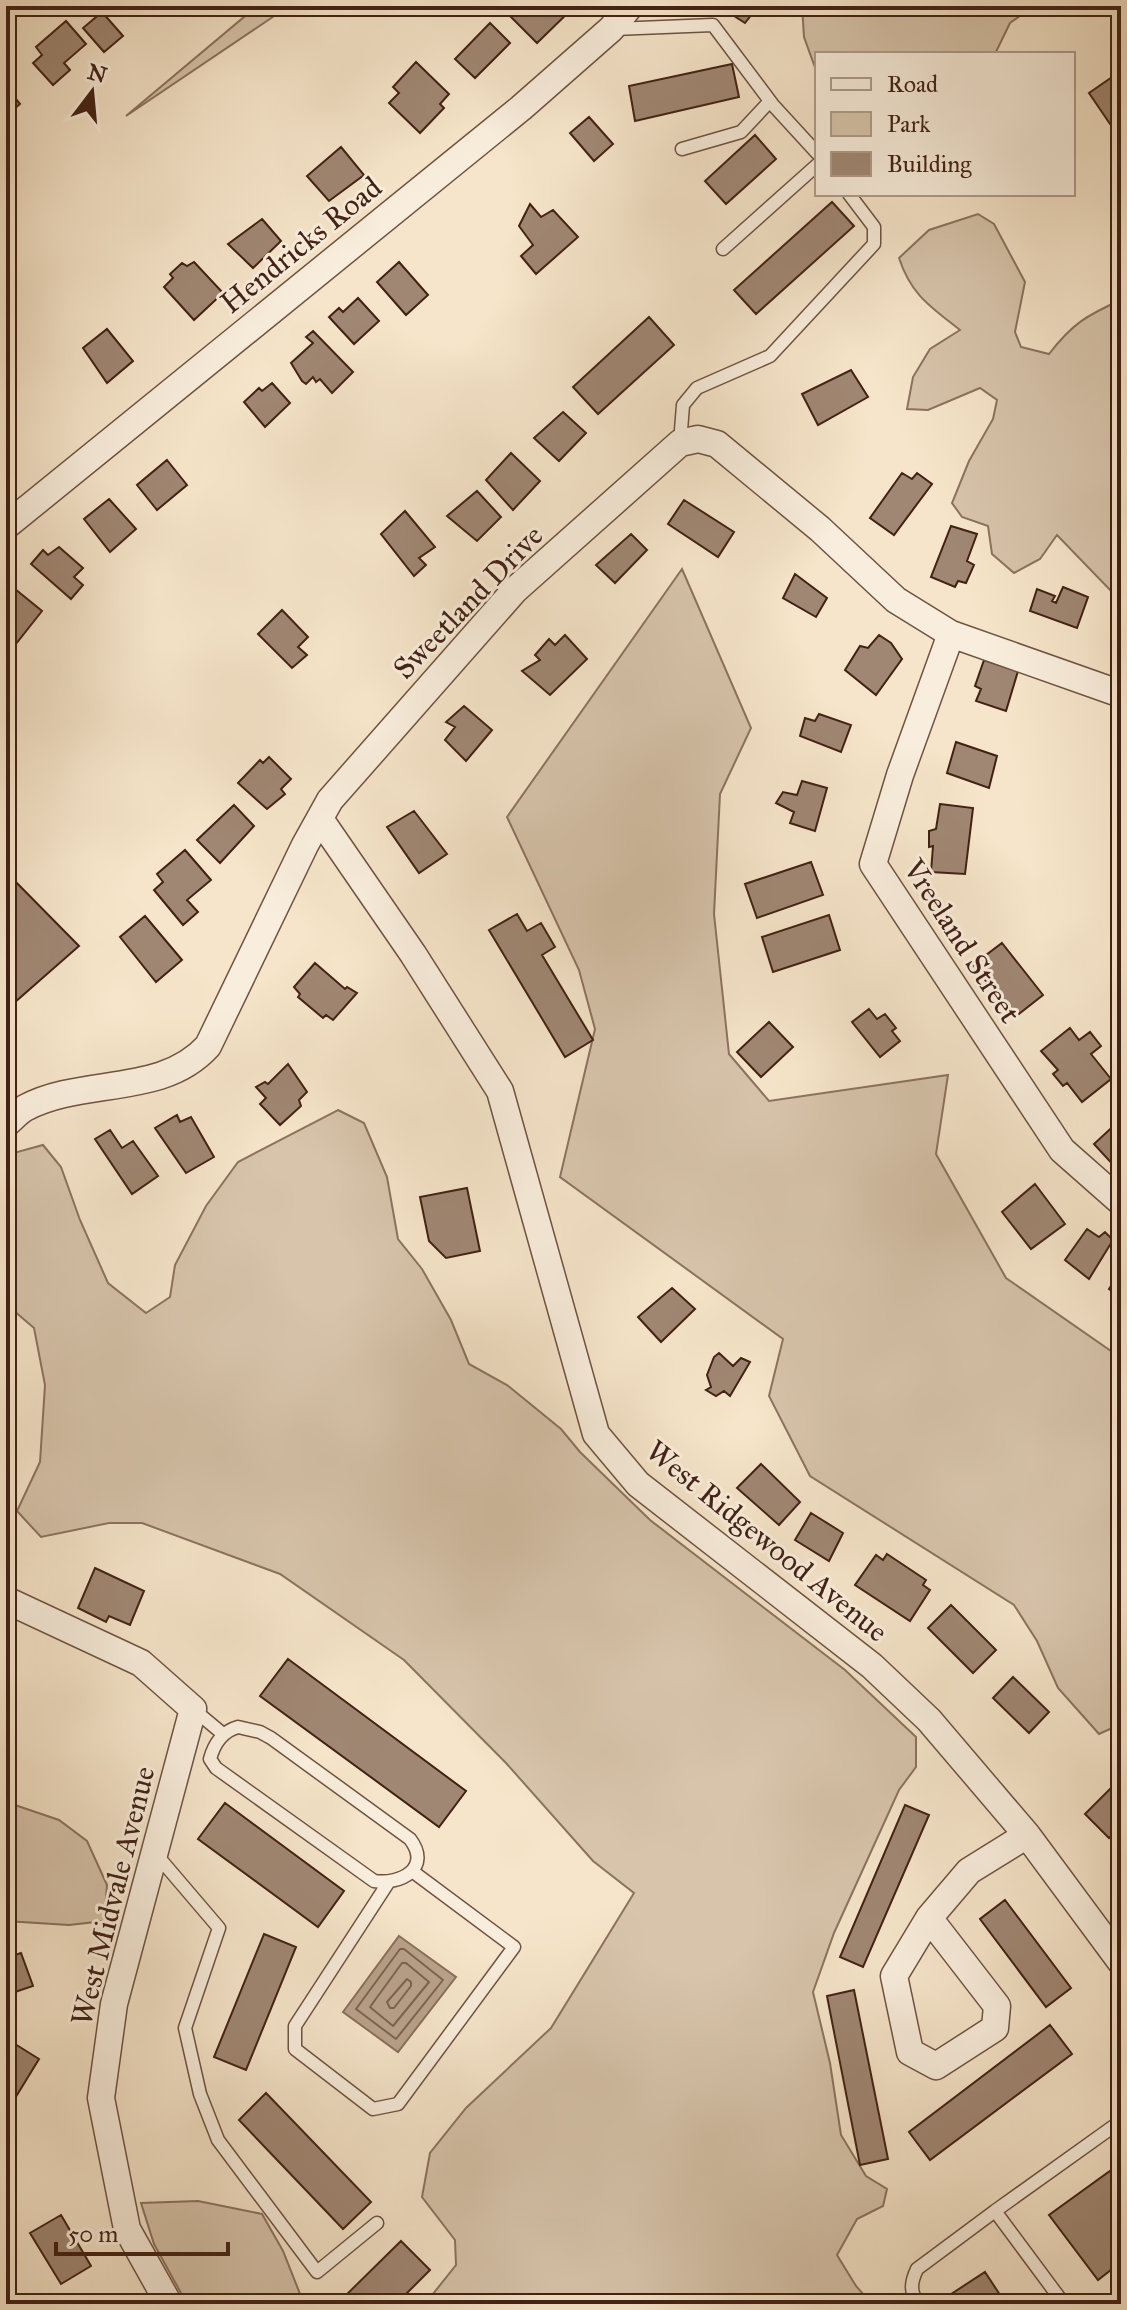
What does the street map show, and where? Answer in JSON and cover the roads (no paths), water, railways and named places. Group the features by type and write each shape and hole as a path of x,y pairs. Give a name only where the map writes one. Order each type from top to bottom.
{"street":[{"name":"Hendricks Road","path":"6,526 521,108 611,29 630,6"},
{"path":"680,443 698,439 717,444 820,529 896,600 951,634 1121,694"},
{"name":"Sweetland Drive","path":"6,1124 25,1108 36,1104 116,1084 158,1078 195,1060 208,1046 330,800 515,590 680,443"},
{"name":"Vreeland Street","path":"951,634 900,775 873,864 1062,1150 1121,1202"},
{"name":"West Ridgewood Avenue","path":"320,819 413,954 500,1091 596,1434 638,1484 872,1666 929,1720 1027,1835 1121,1962"},
{"path":"6,1600 141,1663 193,1709"},
{"name":"West Midvale Avenue","path":"169,2304 127,2229 101,2098 114,2004 193,1709"},
{"path":"929,1918 997,2006 995,2028 936,2066 910,2052 894,1976 929,1918 969,1871 1027,1835"}],"lane":[{"path":"611,29 713,25 770,101 815,151"},
{"path":"682,149 741,132 770,101"},
{"path":"723,249 815,167"},
{"path":"680,443 683,405 697,388 770,356 874,244 874,227 851,196"},
{"path":"193,1709 223,1734"},
{"path":"238,1727 260,1732 410,1839 417,1848 418,1858 412,1871 388,1883 374,1881 216,1768 210,1759 212,1749 223,1734 238,1727"},
{"path":"155,1853 219,1928 185,2028 200,2094 218,2140 317,2272 377,2223"},
{"path":"388,1883 295,2026 295,2049 373,2109 398,2104 514,1947 412,1871"},
{"path":"919,2304 913,2296 911,2282 917,2269 1121,2121"},
{"path":"995,2211 1064,2304"}],"water":[{"path":"399,1936 456,1977 398,2052 343,2012"}]}
